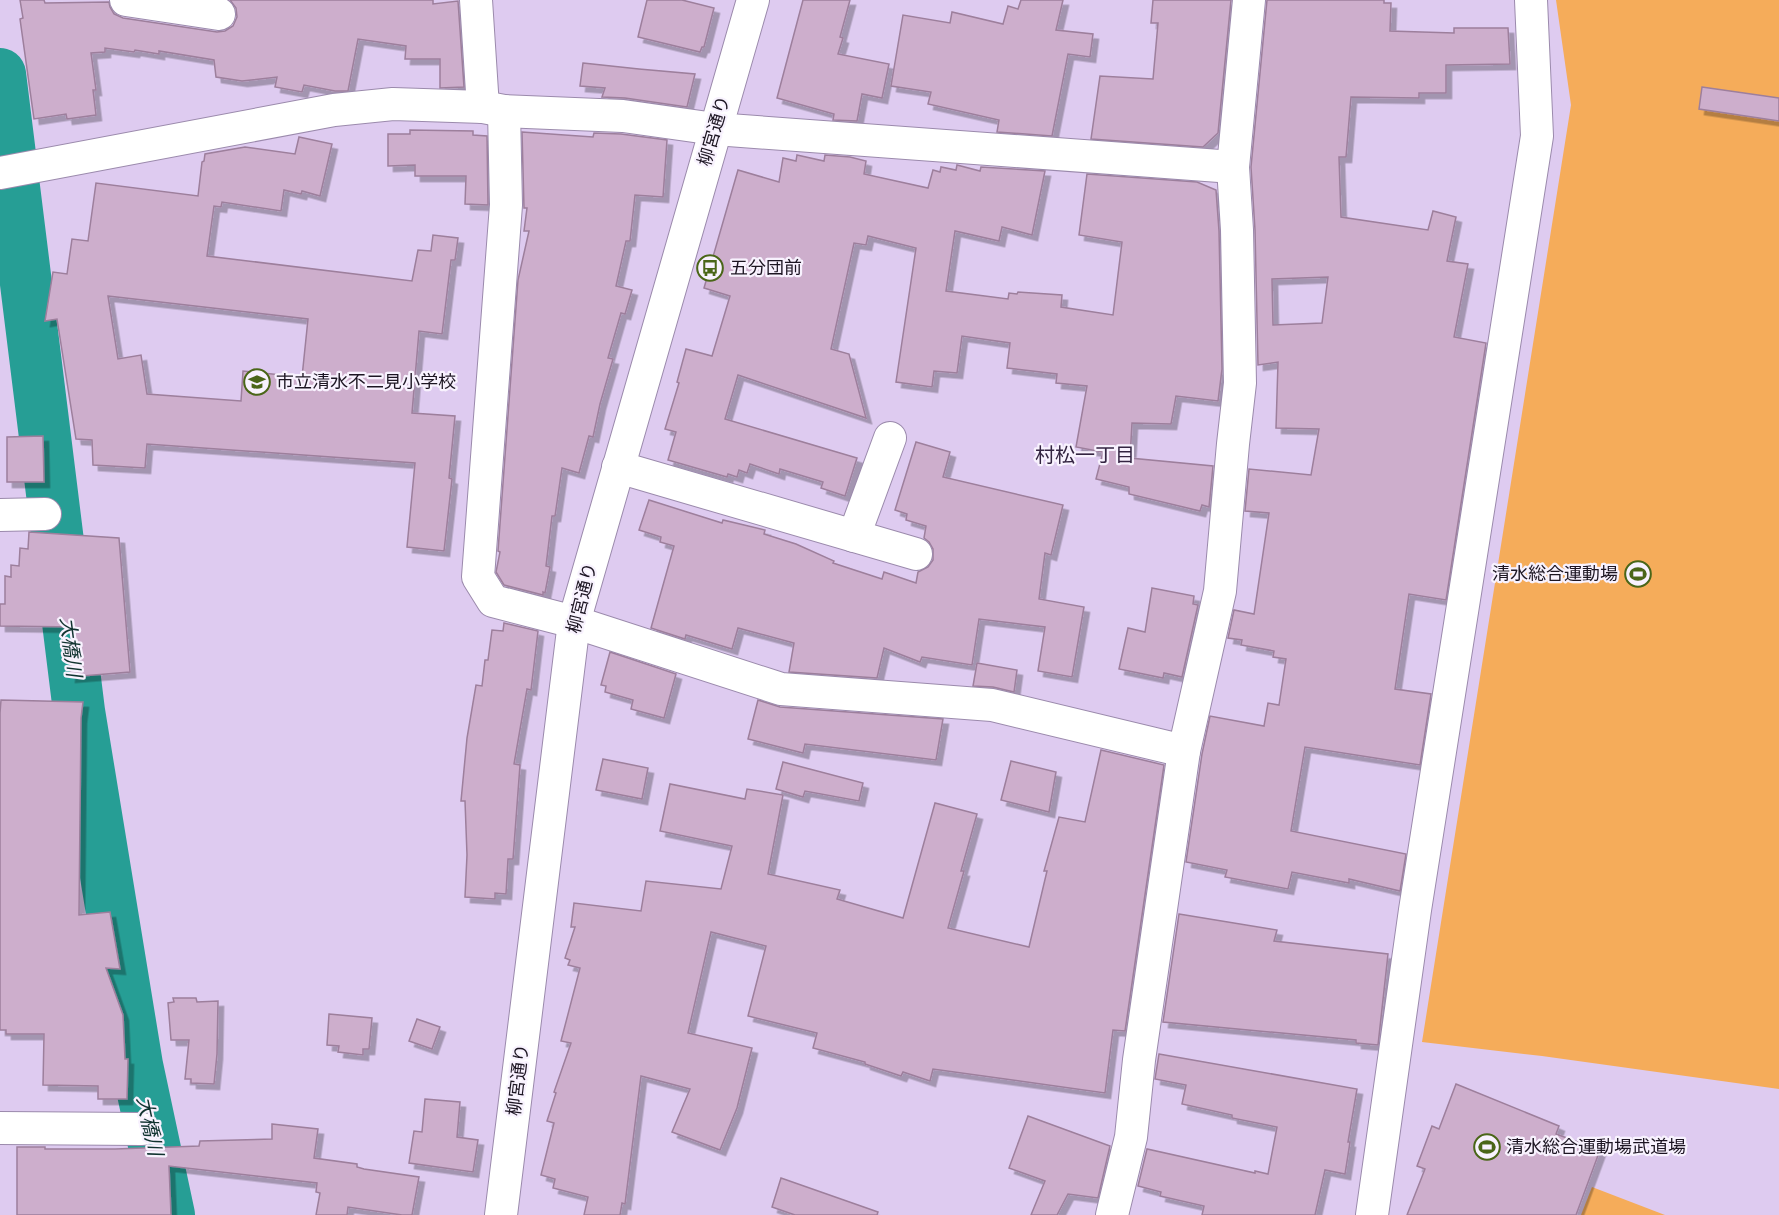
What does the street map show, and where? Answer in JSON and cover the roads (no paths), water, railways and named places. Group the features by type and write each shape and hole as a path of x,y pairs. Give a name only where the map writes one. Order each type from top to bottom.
{"street":[{"path":"126,0 219,14"},
{"path":"476,0 494,109 506,205 478,577 493,601 574,622 781,689 992,705 1184,751"},
{"name":"柳宮通り","path":"501,1215 574,622 753,0"},
{"path":"1112,1215 1131,1137 1139,1060 1184,751 1220,591 1240,383 1237,230 1233,167 1249,0"},
{"path":"1372,1215 1415,910 1537,136 1531,0"},
{"path":"0,173 334,110 393,104 623,116 715,129 1233,167"},
{"path":"854,536 890,438"},
{"path":"618,467 916,554"},
{"path":"0,515 45,514"},
{"path":"0,1128 142,1129"}],"waterway":[{"name":"大橋川","path":"0,74 79,711 137,1065 169,1215"}],"place":[{"name":"五分団前","path":"710,268"},
{"name":"市立清水不二見小学校","path":"257,382"},
{"name":"清水総合運動場","path":"1638,574"},
{"name":"清水総合運動場武道場","path":"1487,1147"}],"district":[{"name":"村松一丁目","path":"1085,455"}]}
